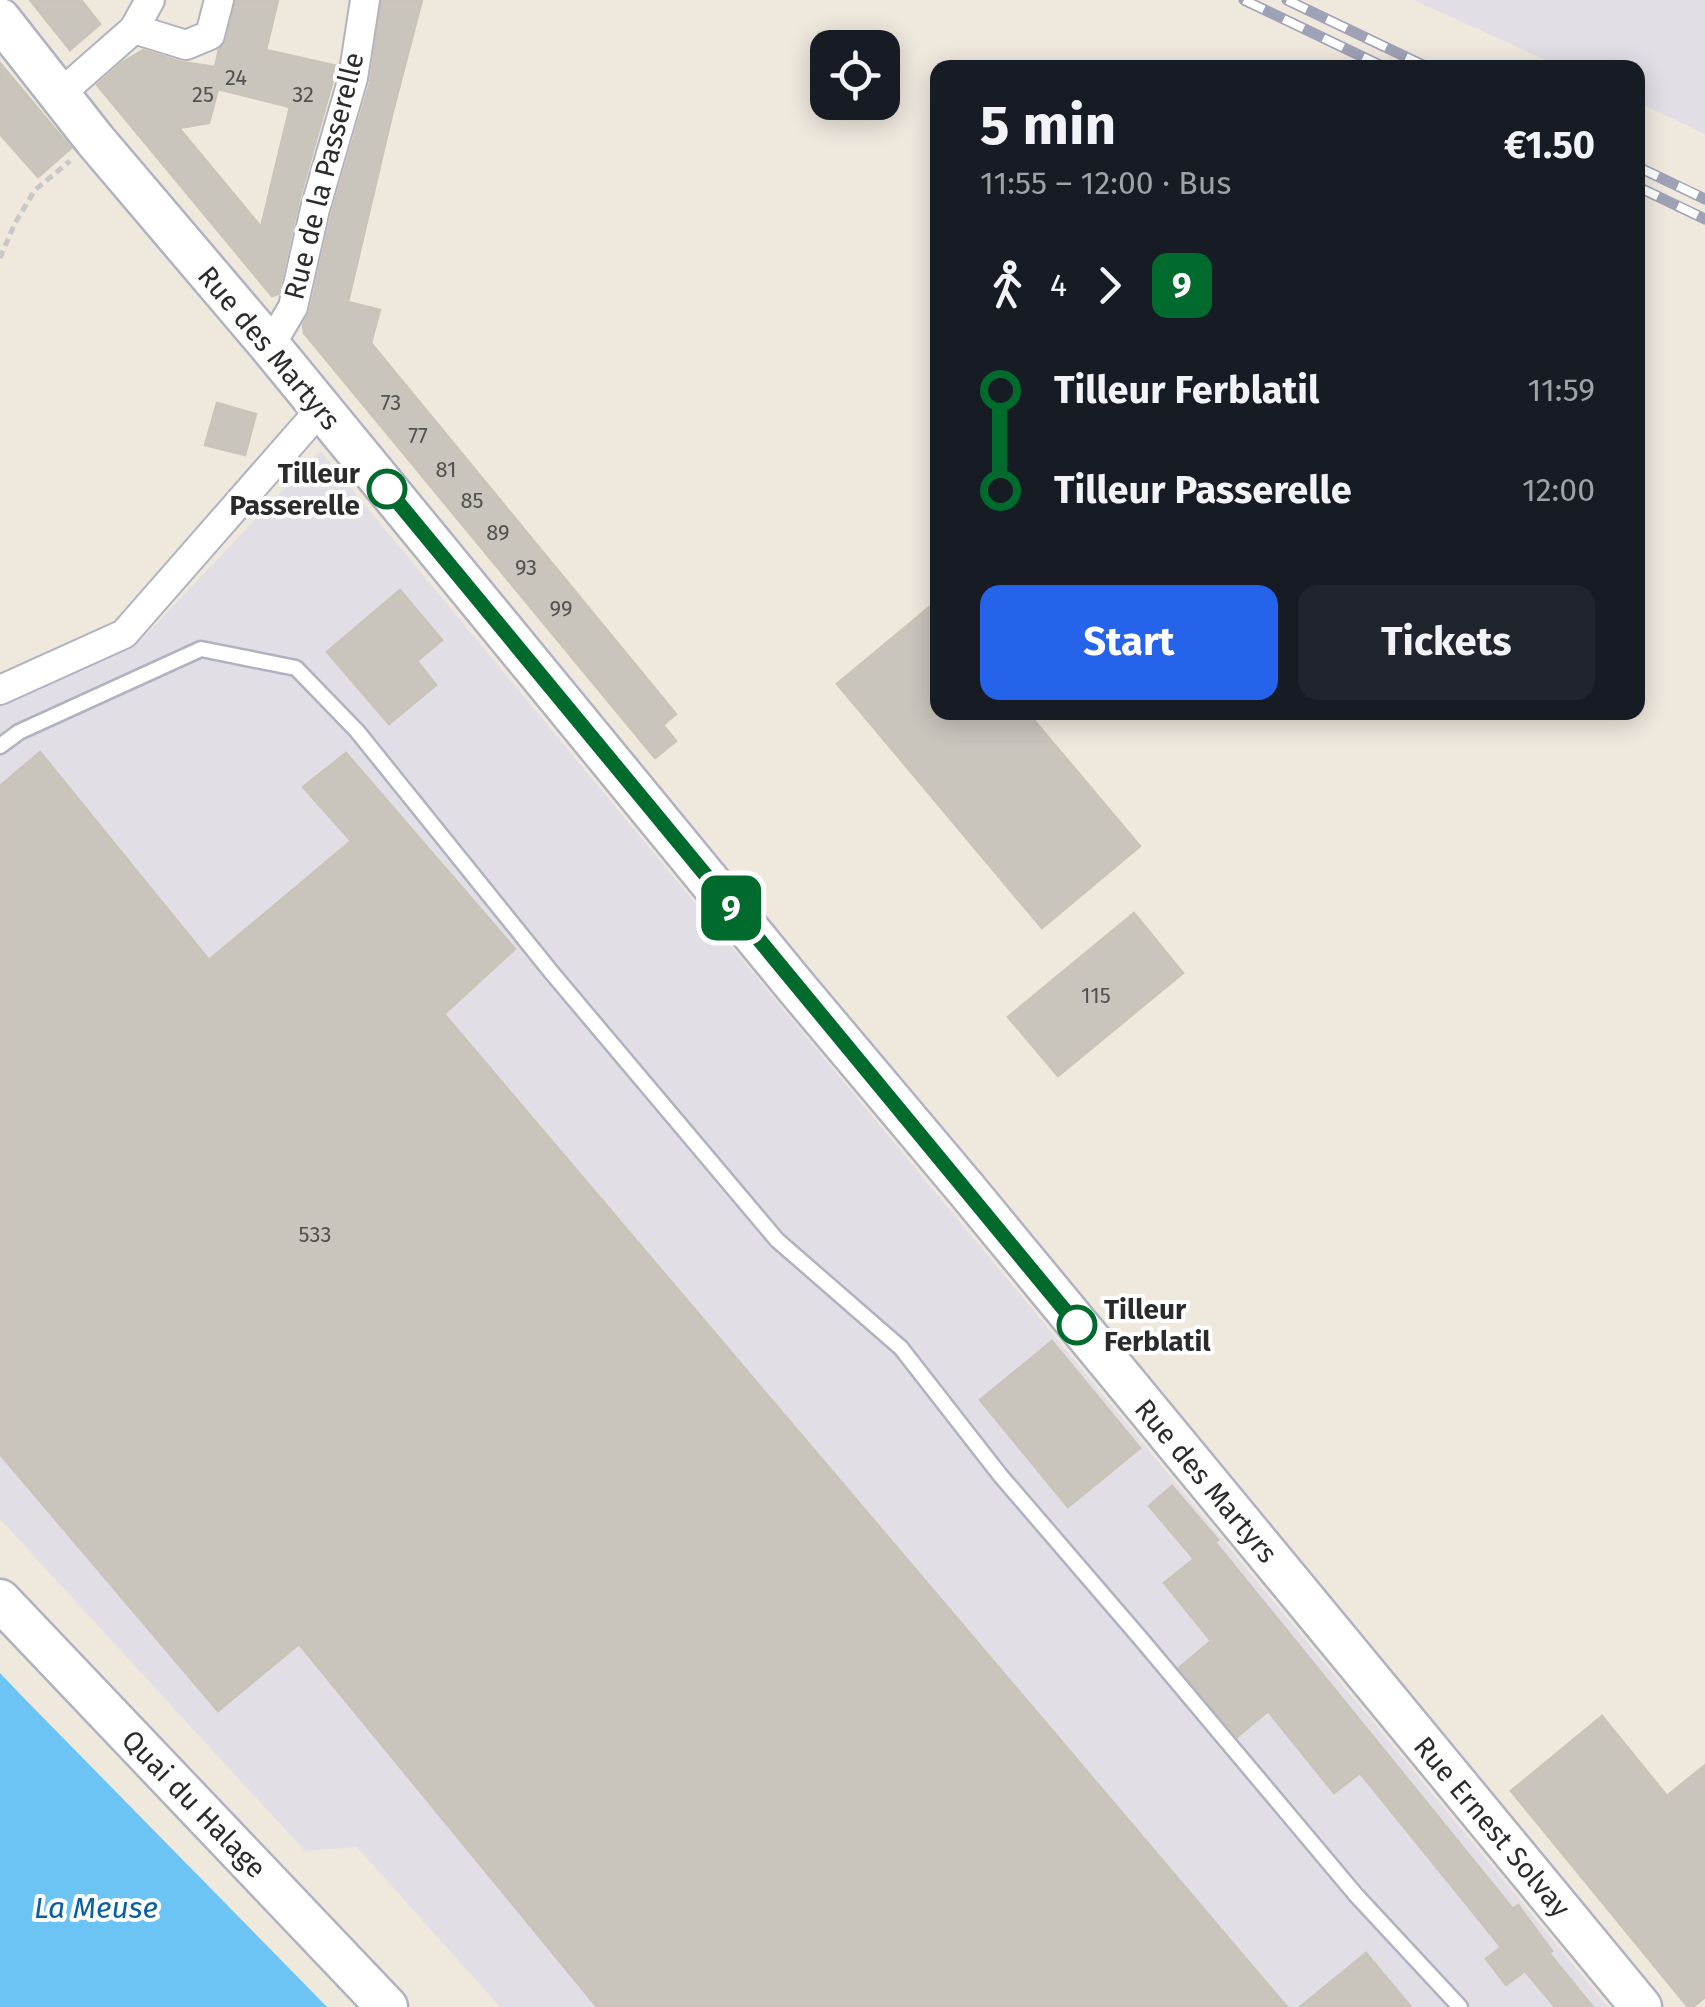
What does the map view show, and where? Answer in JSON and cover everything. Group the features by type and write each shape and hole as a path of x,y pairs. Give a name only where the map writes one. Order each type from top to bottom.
{"street":[{"path":"60,94 134,29 150,0"},
{"path":"134,29 186,45 210,35 219,0"},
{"name":"Rue de la Passerelle","path":"270,346 293,307 353,78 365,0"},
{"name":"Rue des Martyrs","path":"0,20 95,140 270,346 1343,1647"},
{"path":"0,690 124,634 320,410"},
{"name":"Quai du Halage","path":"0,1600 387,2007"},
{"name":"Rue Ernest Solvay","path":"1343,1647 1640,2007"}],"lane":[{"path":"0,746 19,732 201,650 296,668 356,731 552,973 778,1240 902,1348 1000,1475 1356,1895 1460,2007"}],"path":[{"path":"0,258 35,190 95,140"}],"shaded area":[{"path":"1414,0 1705,0 1705,134 1645,105 1645,60 1546,60"},
{"path":"320,451 1608,2007 500,2007 357,1847 305,1851 0,1519 0,704 142,639"}],"water":[{"name":"La Meuse","path":"0,1673 18,1692 327,2007 0,2007"}],"building":[{"path":"30,0 81,0 100,24 70,50"},
{"path":"236,0 278,0 266,50 337,66 298,204 278,294 272,296 97,85 143,50 215,67 219,49 227,39","holes":["218,89 290,107 261,227 179,128 209,123"]},
{"path":"382,0 422,0 348,302 380,310 371,343 676,714 663,725 676,741 655,758 304,333 332,213 370,83"},
{"path":"0,63 71,148 38,177 0,134"},
{"path":"217,403 256,414 245,455 205,445"},
{"path":"400,590 442,640 417,661 436,685 389,724 327,652"},
{"path":"930,607 930,720 1034,720 1140,846 1042,928 837,684"},
{"path":"40,752 209,960 351,841 303,787 346,753 515,949 444,1014 1287,2007 597,2007 299,1644 218,1711 0,1454 0,786"},
{"path":"1134,913 1183,973 1058,1076 1008,1017"},
{"path":"1052,1341 1140,1448 1068,1507 980,1400"},
{"path":"1172,1486 1513,1909 1518,1905 1552,1951 1549,1953 1593,2007 1555,2007 1525,1971 1506,1985 1486,1959 1501,1947 1360,1773 1334,1793 1268,1711 1237,1737 1179,1668 1211,1641 1164,1583 1194,1559 1149,1506"},
{"path":"1602,1716 1667,1796 1705,1765 1705,1997 1693,2007 1688,2007 1511,1791"},
{"path":"1366,1953 1411,2007 1300,2007"}],"railway":[{"path":"1244,0 1369,60"},
{"path":"1287,0 1412,60"},
{"path":"1645,170 1705,199"},
{"path":"1645,190 1705,219"}],"bus line":[{"name":"9","path":"387,489 1077,1325"}],"place":[{"name":"Tilleur Passerelle","path":"387,489"},
{"name":"Tilleur Ferblatil","path":"1077,1325"}]}
